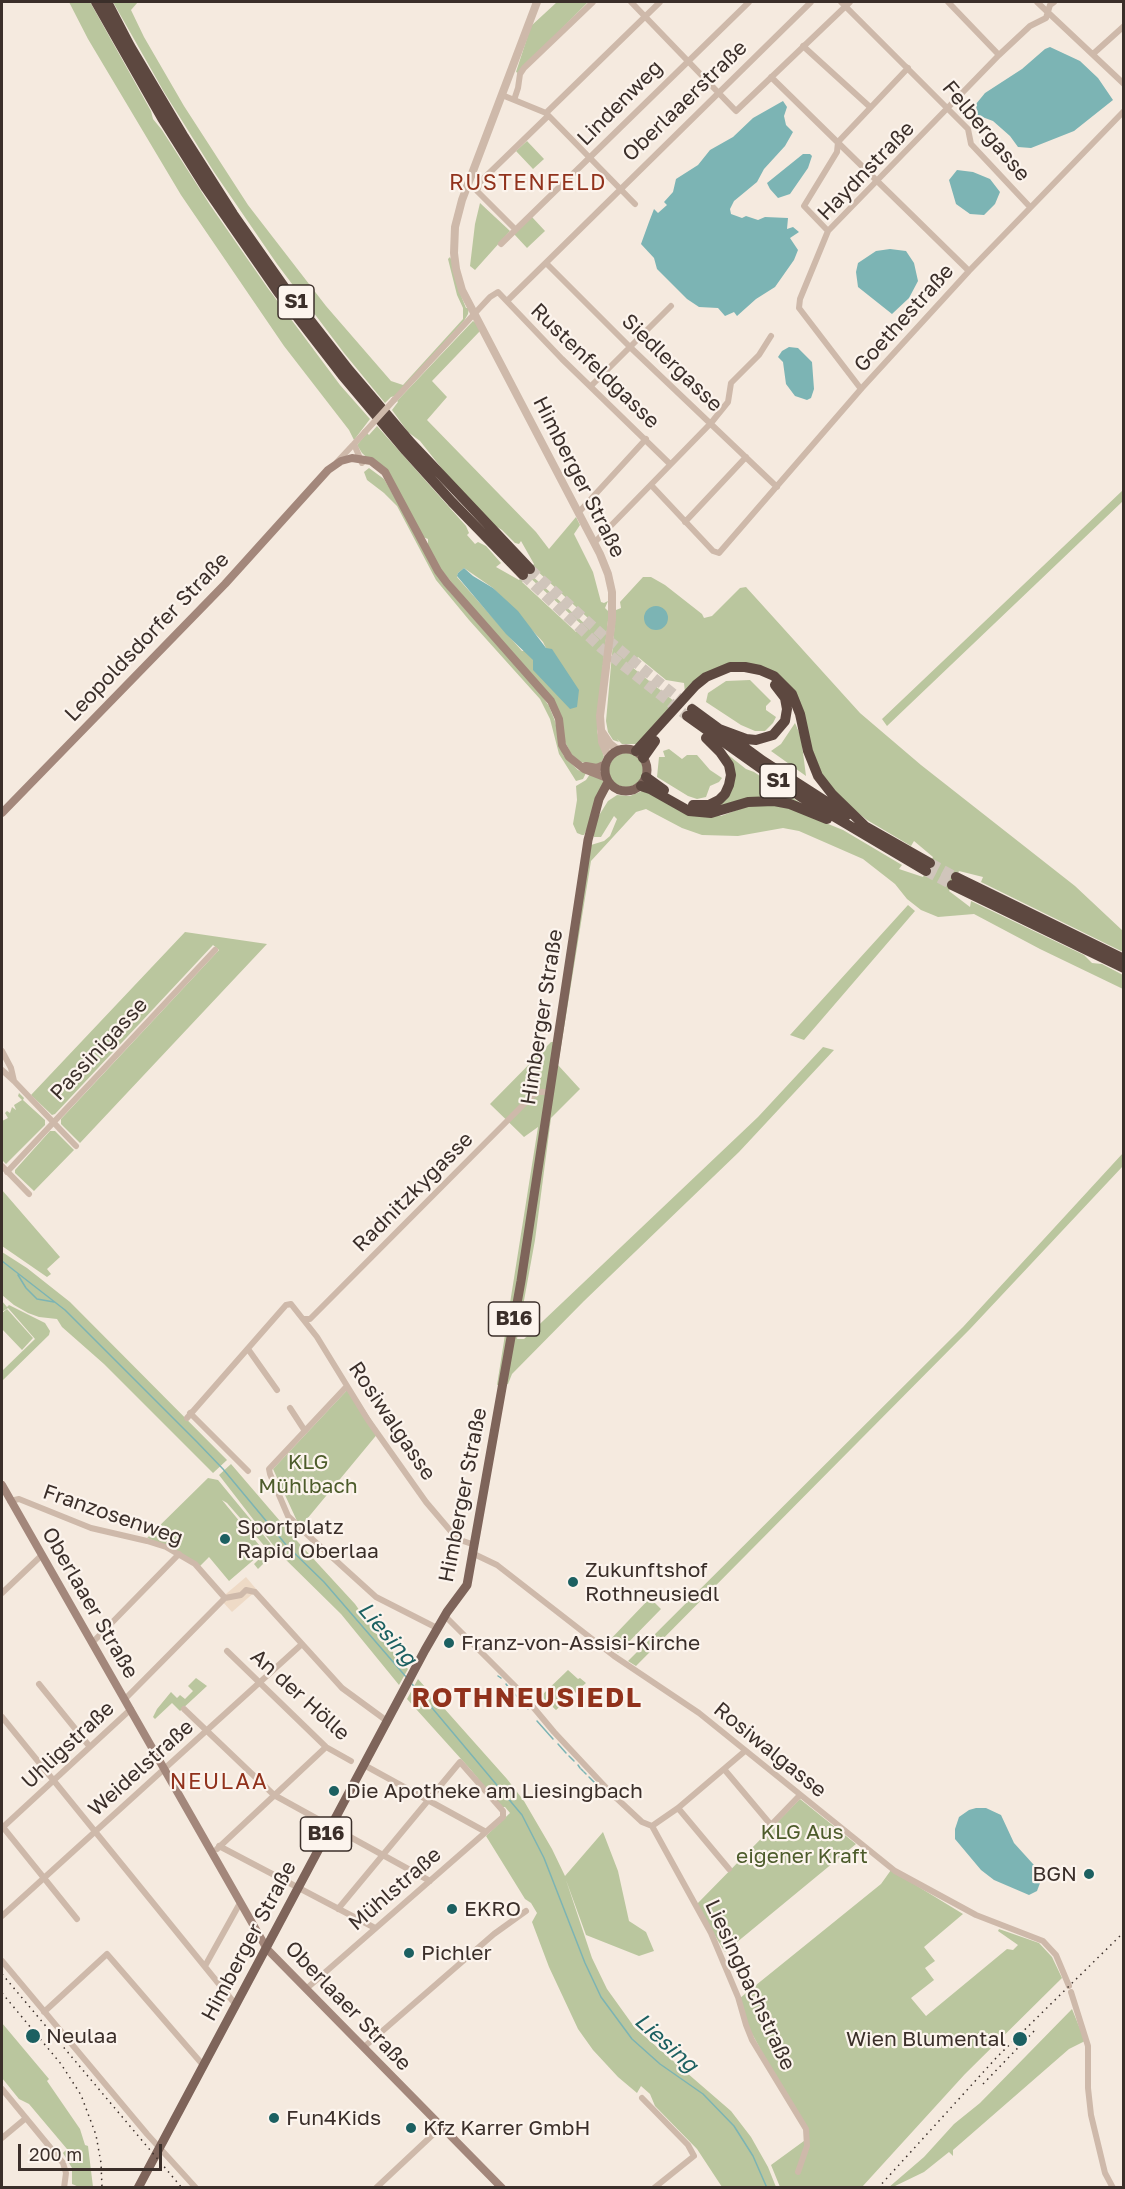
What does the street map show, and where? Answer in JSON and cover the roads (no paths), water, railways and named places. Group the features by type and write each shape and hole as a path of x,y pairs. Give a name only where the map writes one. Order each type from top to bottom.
{"highway":[{"name":"S1","path":"96,2 162,118 206,188 278,292 343,377 406,451 459,510 526,572 349,370 285,288 233,214 184,136 106,2"},
{"path":"640,755 696,685 706,677 730,667 760,670 779,680 792,694 800,714 808,752 818,776 866,832"},
{"path":"640,755 649,749 700,689 719,676 745,672 758,675 779,689 785,698 787,710 785,721 773,735 765,739 746,739 718,729"},
{"name":"S1","path":"691,716 718,729 866,832"},
{"name":"S1","path":"691,716 801,797 928,867"},
{"path":"644,782 691,805 709,805 725,794 731,776 729,765 720,752 700,733 691,716"},
{"path":"644,782 650,789 689,811 711,813 761,800 774,801 866,832"},
{"path":"1124,959 954,881 1124,968"}],"main road":[{"path":"345,462 362,461 380,467 396,491 447,583 551,701 559,719 564,751 574,763 608,780 617,790 630,792 644,782 647,767 640,755 625,749 597,768 581,766"},
{"name":"Leopoldsdorfer Straße","path":"2,813 225,584 333,466 345,462"},
{"name":"Leopoldsdorfer Straße","path":"317,484 345,462"},
{"path":"608,761 608,780"},
{"name":"Himberger Straße","path":"160,2151 203,2065 437,1628 466,1588 521,1281 588,840 599,799 608,780"},
{"path":"597,808 617,790"},
{"name":"Oberlaaer Straße","path":"2,1485 267,1949 502,2187"},
{"name":"B16","path":"138,2187 160,2151"}],"street":[{"name":"Himberger Straße","path":"537,2 460,207 455,227 454,252 460,284 579,512 608,574 613,606 600,716 602,742 608,761"},
{"path":"514,100 520,74 524,68 593,2"},
{"path":"631,2 736,111 845,3"},
{"path":"515,229 477,191 480,182 660,2"},
{"name":"Lindenweg","path":"501,244 749,2"},
{"name":"Oberlaaerstraße","path":"507,302 811,2"},
{"path":"948,2 999,55"},
{"path":"1037,2 1124,84"},
{"name":"Haydnstraße","path":"861,389 799,308 800,299 828,231 999,55 1030,26 1046,18 1054,2"},
{"name":"Felbergasse","path":"845,3 968,129 971,144 1030,207"},
{"path":"1093,54 1124,26"},
{"path":"803,46 870,107"},
{"path":"828,231 804,206 837,152 838,142 908,68"},
{"path":"771,77 969,271"},
{"path":"502,95 547,115 635,204"},
{"name":"Goethestraße","path":"685,522 717,554 861,389 969,271 1124,111"},
{"name":"Siedlergasse","path":"546,263 630,347 777,487"},
{"name":"Leopoldsdorfer Straße","path":"333,466 475,313 498,292"},
{"name":"Rustenfeldgasse","path":"498,292 670,464"},
{"path":"591,386 671,306"},
{"path":"594,543 711,423 728,402 731,383 759,355 771,336"},
{"path":"579,512 646,439"},
{"path":"354,444 362,461"},
{"name":"Leopoldsdorfer Straße","path":"345,462 354,444"},
{"path":"651,485 685,522 746,457"},
{"path":"602,731 610,744 619,751"},
{"name":"Passinigasse","path":"4,1169 53,1122 215,950"},
{"path":"2,1051 12,1070 14,1081"},
{"path":"2,1070 76,1146"},
{"name":"Radnitzkygasse","path":"303,1319 310,1319 532,1096 538,1092 549,1092"},
{"path":"4,1169 29,1194"},
{"name":"Rosiwalgasse","path":"248,1349 286,1305 291,1304 323,1345 397,1463 444,1525 459,1539 497,1565 614,1656 689,1706 865,1848 910,1880 976,1916 1043,1941 1056,1955 1070,1989 1088,2046 1088,2088 1091,2115 1105,2173 1113,2187"},
{"path":"248,1471 189,1415 248,1349 277,1390"},
{"path":"347,1386 269,1469 277,1492 288,1516 376,1597 437,1628"},
{"path":"290,1408 305,1431"},
{"name":"Franzosenweg","path":"10,1501 19,1499 91,1528 147,1541 179,1554 195,1564 225,1598"},
{"path":"92,1643 179,1554"},
{"path":"2,1593 42,1555"},
{"path":"125,1699 225,1598 241,1595 246,1590 255,1592 342,1688 387,1721"},
{"name":"Liesingbachstraße","path":"447,1617 512,1683 606,1787 642,1822 652,1826 711,1933 734,1987 752,2040 806,2129 807,2145 798,2172"},
{"name":"Weidelstraße","path":"2,1916 302,1644"},
{"name":"An der Hölle","path":"227,1651 326,1747 351,1761"},
{"path":"39,1684 90,1747"},
{"name":"Uhligstraße","path":"2,1827 131,1709"},
{"path":"184,1709 274,1795 430,1881"},
{"path":"2,1717 236,2005"},
{"path":"212,1853 326,1747"},
{"path":"652,1826 678,1808 745,1751"},
{"name":"Mühlstraße","path":"306,1989 503,1818 504,1814 460,1762 428,1800"},
{"path":"364,1765 486,1832"},
{"path":"724,1769 771,1825 800,1795"},
{"path":"338,1909 428,1800"},
{"path":"678,1808 729,1869"},
{"path":"2,1827 77,1919"},
{"path":"219,1846 375,1928"},
{"path":"205,1966 240,1903"},
{"path":"363,2047 494,1934 526,1911"},
{"path":"44,2012 107,1954 203,2065"},
{"path":"2,1961 160,2151 196,2187"},
{"path":"2,2089 63,2163 66,2173 64,2185"},
{"path":"642,2098 688,2145 694,2156 654,2187"},
{"path":"2,2138 26,2118"},
{"path":"376,2187 441,2127"}],"water":[{"path":"1050,47 1080,61 1098,78 1113,100 1074,131 1031,148 1018,147 1010,136 993,121 977,115 976,104 985,93"},
{"path":"783,101 787,107 784,116 786,125 793,132 785,146 764,169 757,182 734,201 730,209 731,214 742,218 746,216 758,220 765,217 788,218 787,229 793,227 799,232 790,238 798,250 794,260 775,287 756,299 737,316 734,312 725,316 718,308 699,307 687,299 657,269 654,258 641,244 654,209 658,213 667,205 664,202 673,192 676,179 698,165 710,150 733,137 753,118"},
{"path":"803,154 812,156 808,168 790,194 778,198 767,183"},
{"path":"957,170 973,172 990,179 1000,192 995,204 984,215 970,214 956,204 949,180"},
{"path":"890,249 906,251 914,263 918,281 909,298 892,314 858,287 856,272 858,263 876,251"},
{"path":"789,347 798,348 812,362 814,389 811,398 807,400 795,396 786,384 783,362 778,357"},
{"path":"464,568 493,588 518,611 546,648 552,649 579,690 577,707 570,709 533,670 533,660 506,634 457,576"},
{"path":"656,606 664,610 668,618 664,626 656,630 648,626 644,618 648,610"},
{"path":"976,1808 986,1808 1001,1815 1014,1843 1043,1875 1037,1891 1029,1895 994,1880 981,1870 955,1839 959,1817"}],"waterway":[{"name":"Liesing","path":"2,1261 65,1310 197,1442 223,1469 287,1546 324,1582 407,1678"},
{"path":"18,1275 37,1299 54,1302"},
{"name":"Liesing","path":"412,1684 522,1815 544,1858 585,1963 601,1997 632,2039 660,2064 703,2094 734,2126 753,2156 767,2188"},
{"path":"506,1684 509,1688"},
{"path":"512,1691 522,1702"},
{"path":"537,1721 553,1739"},
{"path":"558,1744 566,1753"},
{"path":"569,1756 574,1761"},
{"path":"589,1777 596,1784"}],"tunnel":[{"path":"530,569 607,639 692,709"},
{"path":"523,575 601,648 687,716"},
{"path":"930,863 956,877"},
{"path":"926,871 952,885"}],"railway":[{"path":"878,2188 997,2057 1124,1932"},
{"path":"2,1974 182,2188"},
{"path":"2,1993 61,2064 81,2095 96,2135 101,2163 102,2188"},
{"path":"983,2084 1037,2028"}],"place":[{"name":"Sportplatz Rapid Oberlaa","path":"225,1539"},
{"name":"Zukunftshof Rothneusiedl","path":"573,1582"},
{"name":"Franz-von-Assisi-Kirche","path":"449,1643"},
{"name":"Die Apotheke am Liesingbach","path":"334,1791"},
{"name":"BGN","path":"1089,1874"},
{"name":"EKRO","path":"452,1909"},
{"name":"Pichler","path":"409,1953"},
{"name":"Neulaa","path":"33,2036"},
{"name":"Wien Blumental","path":"1020,2039"},
{"name":"Fun4Kids","path":"274,2118"},
{"name":"Kfz Karrer GmbH","path":"411,2128"}],"district":[{"name":"RUSTENFELD","path":"528,183"},
{"name":"ROTHNEUSIEDL","path":"527,1698"},
{"name":"NEULAA","path":"219,1782"}],"park label":[{"name":"KLG Mühlbach","path":"308,1474"},
{"name":"KLG Aus eigener Kraft","path":"802,1844"}]}
